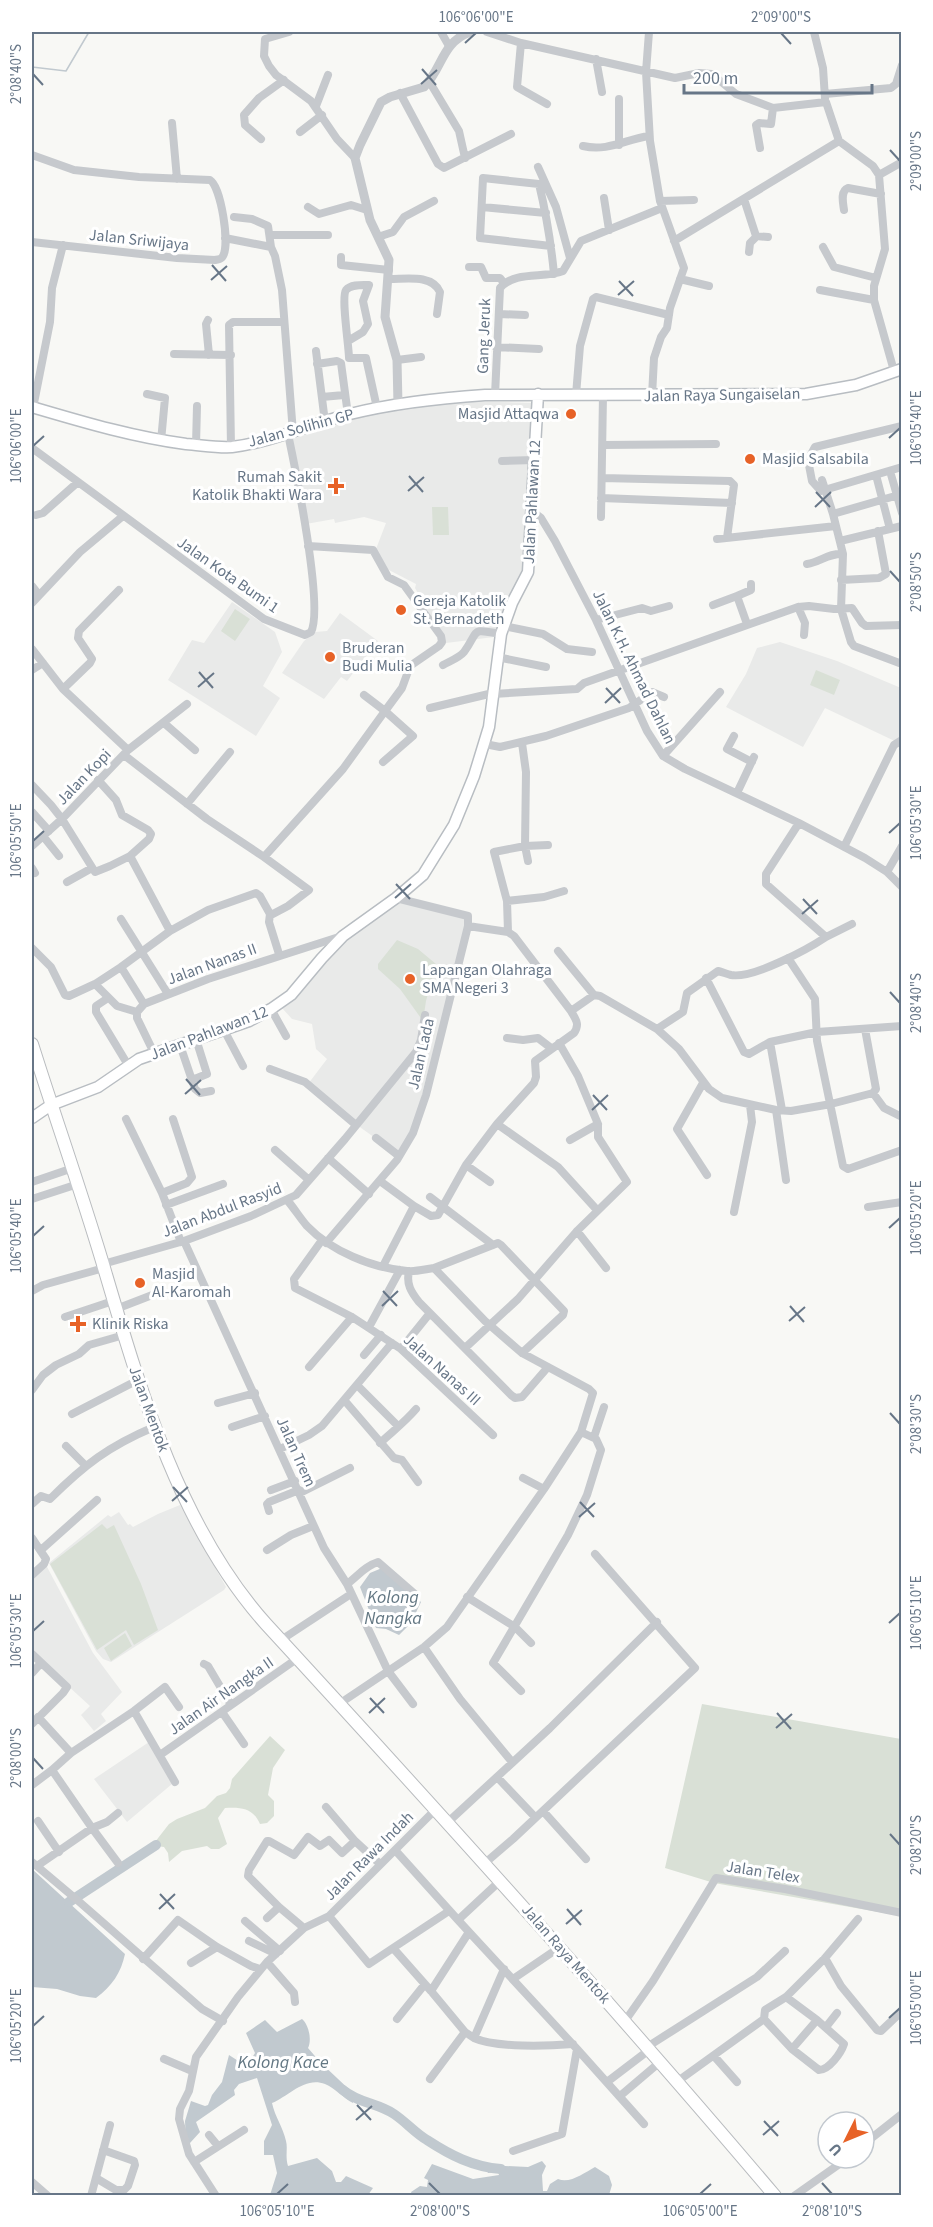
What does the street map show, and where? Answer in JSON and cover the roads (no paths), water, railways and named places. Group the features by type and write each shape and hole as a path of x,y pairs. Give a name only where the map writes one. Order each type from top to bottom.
{"highway":[{"name":"Jalan Mentok","path":"32,1044 138,1380 154,1427 176,1477 235,1587 255,1612 359,1725"},
{"name":"Jalan Raya Mentok","path":"359,1725 501,1880 772,2192"}],"main road":[{"name":"Jalan Raya Sungaiselan","path":"538,394 652,396 806,394 856,385 898,370"},
{"name":"Jalan Solihin GP","path":"32,408 161,441 231,447 290,434 377,408 437,398 538,394"},
{"name":"Jalan Pahlawan 12","path":"32,1118 51,1105 98,1086 128,1065 154,1053 249,1021 271,1009 291,995 328,950 343,936 396,898 423,875 454,825 484,744 491,712 502,630 512,603 528,572 538,394"}],"street":[{"path":"289,32 264,35 266,60 273,72 316,106 337,139 355,159 367,210 388,255 390,275 386,317 397,360 398,405"},
{"path":"441,32 449,46"},
{"path":"355,159 378,107 384,99 419,89 429,81 455,39 470,32"},
{"path":"487,32 521,43 675,78 699,73 712,74 736,94 773,108 891,87 896,84 902,65"},
{"path":"649,32 646,72 649,135 661,205 684,268 667,328 661,337 654,358 652,396"},
{"path":"814,32 823,68 825,98 839,141 873,166 879,175 885,249 876,278 874,300 898,370"},
{"path":"521,43 517,87 547,104"},
{"path":"596,59 602,92"},
{"path":"316,106 328,75"},
{"path":"261,139 246,125 244,115 259,98 284,80"},
{"path":"429,81 459,131 465,158"},
{"path":"400,93 441,166 447,168 511,134"},
{"path":"619,99 619,145"},
{"path":"760,148 756,124 771,124 773,108"},
{"path":"300,132 322,115"},
{"path":"172,123 177,179"},
{"path":"584,146 601,148 619,145 649,135"},
{"path":"674,241 839,141"},
{"path":"32,155 74,170 177,179 205,178 214,183 218,192 225,238 271,247"},
{"path":"879,175 902,162"},
{"path":"538,167 556,207 570,258"},
{"path":"551,246 480,238 483,178 539,184 546,213 551,246 554,273 563,271 581,241 661,205 694,200"},
{"path":"844,210 843,192 845,189 881,194"},
{"path":"604,198 609,230"},
{"path":"744,199 756,237"},
{"path":"378,237 393,232 404,217 434,201"},
{"path":"308,207 319,214 351,206 367,210"},
{"path":"482,207 546,213"},
{"path":"234,217 260,222 268,226 270,235 328,235"},
{"name":"Jalan Kota Bumi 1","path":"32,448 264,619 305,635 312,632 314,622 308,546 290,434 279,272 271,247 270,235"},
{"path":"749,252 750,243 756,237 768,237"},
{"name":"Jalan Sriwijaya","path":"32,242 186,259 215,260 223,256 225,238"},
{"path":"32,408 50,322 52,288 63,245"},
{"path":"823,247 834,267 876,278"},
{"path":"341,256 341,265 435,284 440,292 437,314"},
{"path":"469,267 481,267 486,278 500,278 504,283"},
{"name":"Gang Jeruk","path":"495,395 498,293 504,283 520,277 554,273"},
{"path":"680,279 709,286"},
{"path":"348,341 363,332 368,324 363,301 369,285 353,286 345,292 348,341 350,358 366,358 377,408"},
{"path":"820,290 874,300"},
{"path":"576,395 580,346 593,298 669,315"},
{"path":"499,314 525,315"},
{"path":"208,321 206,324 209,355"},
{"path":"231,447 229,325 231,323 284,322"},
{"path":"496,347 539,349"},
{"path":"316,351 325,422"},
{"path":"174,354 231,355"},
{"path":"397,360 421,357"},
{"path":"317,364 340,361 348,415"},
{"path":"147,394 165,398 161,441"},
{"path":"322,397 344,395"},
{"path":"601,517 603,395"},
{"path":"196,445 198,406"},
{"path":"902,426 815,447 808,460 809,472 815,487 821,491 902,467"},
{"path":"603,445 716,444"},
{"path":"502,461 534,460"},
{"path":"890,471 899,495 902,513"},
{"path":"876,475 890,529"},
{"path":"602,478 730,480 734,485 727,538"},
{"path":"822,480 843,554 842,609 852,644 902,664"},
{"path":"36,515 43,513 78,482"},
{"path":"833,514 899,495"},
{"path":"601,498 732,503"},
{"name":"Jalan K.H. Ahmad Dahlan","path":"532,511 544,521 596,620 652,742 663,756 844,847 887,872 902,887"},
{"path":"32,603 80,552 123,516"},
{"path":"717,540 836,526"},
{"path":"840,541 902,526"},
{"path":"841,580 879,578 886,573 878,531"},
{"path":"264,857 343,769 402,688 410,666 442,642 441,636 404,585 388,577 373,550 308,546"},
{"path":"807,564 817,562 831,554 843,554"},
{"path":"713,605 751,590 751,584"},
{"path":"32,586 39,595"},
{"path":"63,689 92,659 78,638 79,631 119,591"},
{"path":"736,596 747,624"},
{"path":"596,620 642,608 651,612 669,606"},
{"path":"798,607 805,623 804,635"},
{"path":"430,708 493,693 577,688 584,683 798,607 854,609 866,626 902,625"},
{"path":"443,665 463,654 472,636 482,630 543,634 567,649 592,652"},
{"path":"32,649 63,689 126,752 187,804 309,890 288,906 271,915"},
{"path":"497,657 546,667"},
{"path":"32,670 43,663"},
{"path":"484,744 500,747 522,743 634,705 652,692 664,697"},
{"path":"663,756 720,692"},
{"path":"364,695 413,736 383,762"},
{"name":"Jalan Kopi","path":"32,846 62,819 126,752 187,704"},
{"path":"164,723 195,750"},
{"path":"734,736 727,749 753,759 737,793"},
{"path":"844,847 894,745 902,740"},
{"path":"522,743 526,772 525,846 528,861"},
{"path":"187,804 230,752"},
{"path":"32,785 62,819 92,868 97,872 130,856 150,839 150,832 122,814 116,800 98,780"},
{"path":"32,812 58,856"},
{"path":"799,823 766,874 766,884 826,937"},
{"path":"508,932 507,901 494,852 525,846 548,845"},
{"path":"887,872 902,846"},
{"path":"130,856 170,931"},
{"path":"67,882 92,868"},
{"path":"507,901 544,897 564,891"},
{"path":"32,948 51,967 66,996 95,984 170,931 208,910 254,893 260,896 271,915 269,923 279,954"},
{"path":"380,1180 414,1206 433,1217 438,1215 466,1165 497,1124 534,1083 536,1074 534,1061 574,1033 578,1023 514,936 508,932 468,926 468,916 396,898"},
{"path":"121,919 168,994"},
{"path":"657,1029 683,1012 687,993 718,971 734,975 759,970 788,958 852,924"},
{"name":"Jalan Lada","path":"324,1241 369,1194 399,1156 412,1132 426,1095 468,926"},
{"name":"Jalan Nanas II","path":"137,1012 144,1004 168,994 279,954 343,936"},
{"path":"558,951 594,995 621,1007 657,1029 679,1049 703,1083 722,1098 791,1111 873,1093 876,1089 865,1029"},
{"path":"788,958 815,999 817,1032 843,1166 845,1168 902,1150"},
{"path":"121,967 144,1004"},
{"path":"706,978 744,1052 751,1054 770,1042 817,1032 902,1026"},
{"path":"95,984 117,1006 137,1012 137,1018 154,1053"},
{"path":"571,1011 594,995"},
{"path":"108,998 96,1006 96,1012 128,1065"},
{"path":"271,1009 286,1036"},
{"name":"Jalan Abdul Rasyid","path":"32,1291 182,1242 296,1195 416,1052 421,1040 424,1015"},
{"path":"224,1030 243,1066"},
{"path":"507,1038 523,1040 538,1038 551,1048"},
{"path":"192,1080 207,1074 196,1039"},
{"path":"770,1042 786,1180"},
{"path":"465,1348 491,1326 536,1280 577,1231 627,1182 600,1140 598,1124 578,1076 559,1043"},
{"path":"180,1045 197,1091 202,1093 211,1091"},
{"path":"270,1069 305,1082 356,1125"},
{"path":"703,1083 677,1129 707,1175"},
{"path":"873,1093 884,1108 902,1118"},
{"path":"734,1212 752,1122 750,1105"},
{"name":"Jalan Trem","path":"126,1119 255,1393 313,1526 347,1584 388,1671 413,1704"},
{"path":"162,1194 187,1183 192,1177 174,1119"},
{"path":"497,1124 558,1167 597,1210"},
{"path":"570,1140 598,1124"},
{"path":"376,1138 399,1156"},
{"path":"275,1150 309,1180"},
{"path":"328,1158 369,1194"},
{"path":"466,1165 490,1182"},
{"path":"32,1182 73,1168"},
{"path":"32,1199 78,1184"},
{"path":"166,1205 223,1184"},
{"path":"430,1197 493,1245"},
{"path":"287,1200 307,1226 324,1241 356,1258 404,1271 434,1268 500,1244 562,1306 564,1313 522,1353"},
{"path":"868,1207 902,1202"},
{"path":"382,1266 414,1206"},
{"path":"577,1231 606,1268"},
{"name":"Jalan Nanas III","path":"324,1241 296,1276 293,1286 352,1317 402,1349 493,1435"},
{"path":"339,1704 424,1647 447,1627 581,1432 592,1393 591,1390 522,1353 491,1326 434,1268"},
{"path":"404,1271 409,1286 419,1302 515,1398 522,1397 548,1367"},
{"path":"369,1327 404,1271"},
{"path":"65,1317 160,1292"},
{"path":"402,1349 430,1312"},
{"path":"309,1367 352,1317"},
{"path":"32,1390 43,1375 56,1365 77,1355 89,1345 124,1335"},
{"path":"364,1354 381,1335"},
{"path":"280,1449 319,1429 358,1386 392,1343"},
{"path":"72,1414 138,1380"},
{"path":"358,1386 398,1426"},
{"path":"218,1403 255,1393"},
{"path":"345,1401 394,1458 402,1460 418,1482"},
{"path":"594,1437 604,1407"},
{"path":"380,1443 398,1426 403,1425 416,1408"},
{"path":"232,1427 265,1416"},
{"path":"32,1504 40,1496 50,1498 86,1465 123,1441 154,1427"},
{"path":"521,1691 493,1665 568,1535 587,1495 601,1450 600,1444 594,1437 581,1432"},
{"path":"66,1446 86,1465"},
{"path":"269,1511 267,1504 269,1502 299,1492 350,1468"},
{"path":"523,1478 544,1489"},
{"path":"271,1490 295,1481"},
{"path":"42,1550 98,1500"},
{"path":"267,1550 291,1535 313,1526"},
{"path":"32,1538 42,1550 46,1562 32,1575"},
{"path":"485,1863 695,1668 595,1554"},
{"path":"347,1584 365,1567 378,1562 416,1595"},
{"path":"281,1640 351,1594"},
{"path":"467,1597 515,1627 531,1643"},
{"path":"447,1823 550,1728 657,1622"},
{"path":"424,1647 460,1699 512,1762"},
{"path":"32,1654 67,1687 32,1724"},
{"name":"Jalan Air Nangka II","path":"160,1755 298,1659"},
{"path":"32,1673 41,1663"},
{"path":"204,1664 208,1666 231,1705"},
{"path":"32,1785 71,1753 134,1711 165,1687 179,1707"},
{"path":"134,1711 175,1782"},
{"path":"222,1712 244,1744"},
{"path":"38,1717 71,1753"},
{"path":"52,1770 118,1863"},
{"path":"497,1777 536,1817"},
{"path":"326,1807 355,1841 380,1864"},
{"name":"Jalan Rawa Indah","path":"194,2162 186,2148 180,2123 180,2109 190,2084 196,2057 260,1969 304,1928 329,1917 435,1810"},
{"path":"543,1810 586,1859"},
{"path":"118,1813 107,1822 92,1828 59,1851 34,1864 202,2009 223,2021"},
{"path":"38,1821 59,1851"},
{"path":"304,1928 279,1907 247,1873 266,1842 269,1841 294,1855 308,1837 320,1846 329,1840 342,1853 355,1841"},
{"path":"394,1850 644,2124"},
{"name":"Jalan Telex","path":"625,2021 653,1981 716,1878 902,1913"},
{"path":"458,1920 501,1880"},
{"path":"267,1918 279,1907"},
{"path":"329,1917 369,1964 450,1911"},
{"path":"678,2082 764,2019 765,2010 786,1997 825,1958 858,1919"},
{"path":"143,1959 177,1920 217,1947 260,1969"},
{"path":"245,1921 278,1952"},
{"path":"431,1991 469,1932"},
{"path":"249,1941 278,1952"},
{"path":"191,1963 217,1947"},
{"path":"513,1979 560,1947"},
{"path":"393,1948 465,2032 474,2038 504,2044 575,2047"},
{"path":"607,2082 648,2049 757,1977 785,1951"},
{"path":"825,1958 841,1986 877,2030 881,2031 902,2011"},
{"path":"267,1962 294,1993 295,2002"},
{"path":"474,2038 504,1969"},
{"path":"397,2019 425,1984"},
{"path":"764,2019 792,2049 819,2070 824,2071 844,2048 844,2044 826,2027 786,1997"},
{"path":"826,2027 837,2013"},
{"path":"792,2049 817,2020"},
{"path":"430,2079 465,2032"},
{"path":"513,2151 562,2134 575,2047"},
{"path":"714,2056 737,2082"},
{"path":"165,2059 192,2072"},
{"path":"620,2096 660,2062"},
{"path":"876,2135 902,2114"},
{"path":"91,2196 110,2126"},
{"path":"216,2196 194,2162 244,2130"},
{"path":"209,2135 218,2146"},
{"path":"96,2178 116,2190 124,2190 128,2186 135,2164 103,2150"},
{"path":"795,2196 831,2170"},
{"path":"32,2182 48,2196"}],"water":[{"name":"Kolong Nangka","path":"382,1568 421,1602 411,1623 399,1635 386,1629 376,1628 360,1587 370,1573"},
{"path":"32,1869 125,1954 115,1979 96,1998 57,1989 32,1987"},
{"name":"Kolong Kace","path":"302,2019 309,2033 308,2048 354,2094 353,2103 329,2086 318,2082 297,2088 272,2103 286,2141 288,2166 317,2158 332,2171 336,2182 341,2182 346,2176 373,2188 368,2195 270,2195 277,2173 273,2155 264,2155 264,2141 272,2125 257,2078 239,2084 234,2090 235,2095 196,2122 200,2132 190,2143 186,2143 185,2121 191,2101 208,2105 222,2082 229,2055 243,2064 250,2061 255,2053 246,2033 265,2020 277,2032"},
{"path":"542,2161 546,2166 542,2175 543,2191 547,2191 550,2184 558,2179 572,2179 595,2167 609,2176 612,2185 609,2195 412,2195 411,2192 420,2186 427,2187 428,2180 424,2178 432,2164 473,2179 499,2175 498,2172 488,2173 485,2165 528,2167"}],"waterway":[{"path":"32,67 66,71 89,32"},
{"path":"69,1902 156,1845"},
{"path":"343,2090 355,2098 388,2110 423,2137 453,2155 481,2166 501,2169"}],"place":[{"name":"Masjid Attaqwa","path":"571,414"},
{"name":"Masjid Salsabila","path":"750,459"},
{"name":"Rumah Sakit Katolik Bhakti Wara","path":"336,486"},
{"name":"Gereja Katolik St. Bernadeth","path":"401,610"},
{"name":"Bruderan Budi Mulia","path":"330,657"},
{"name":"Lapangan Olahraga SMA Negeri 3","path":"410,979"},
{"name":"Masjid Al-Karomah","path":"140,1283"},
{"name":"Klinik Riska","path":"78,1324"}]}
